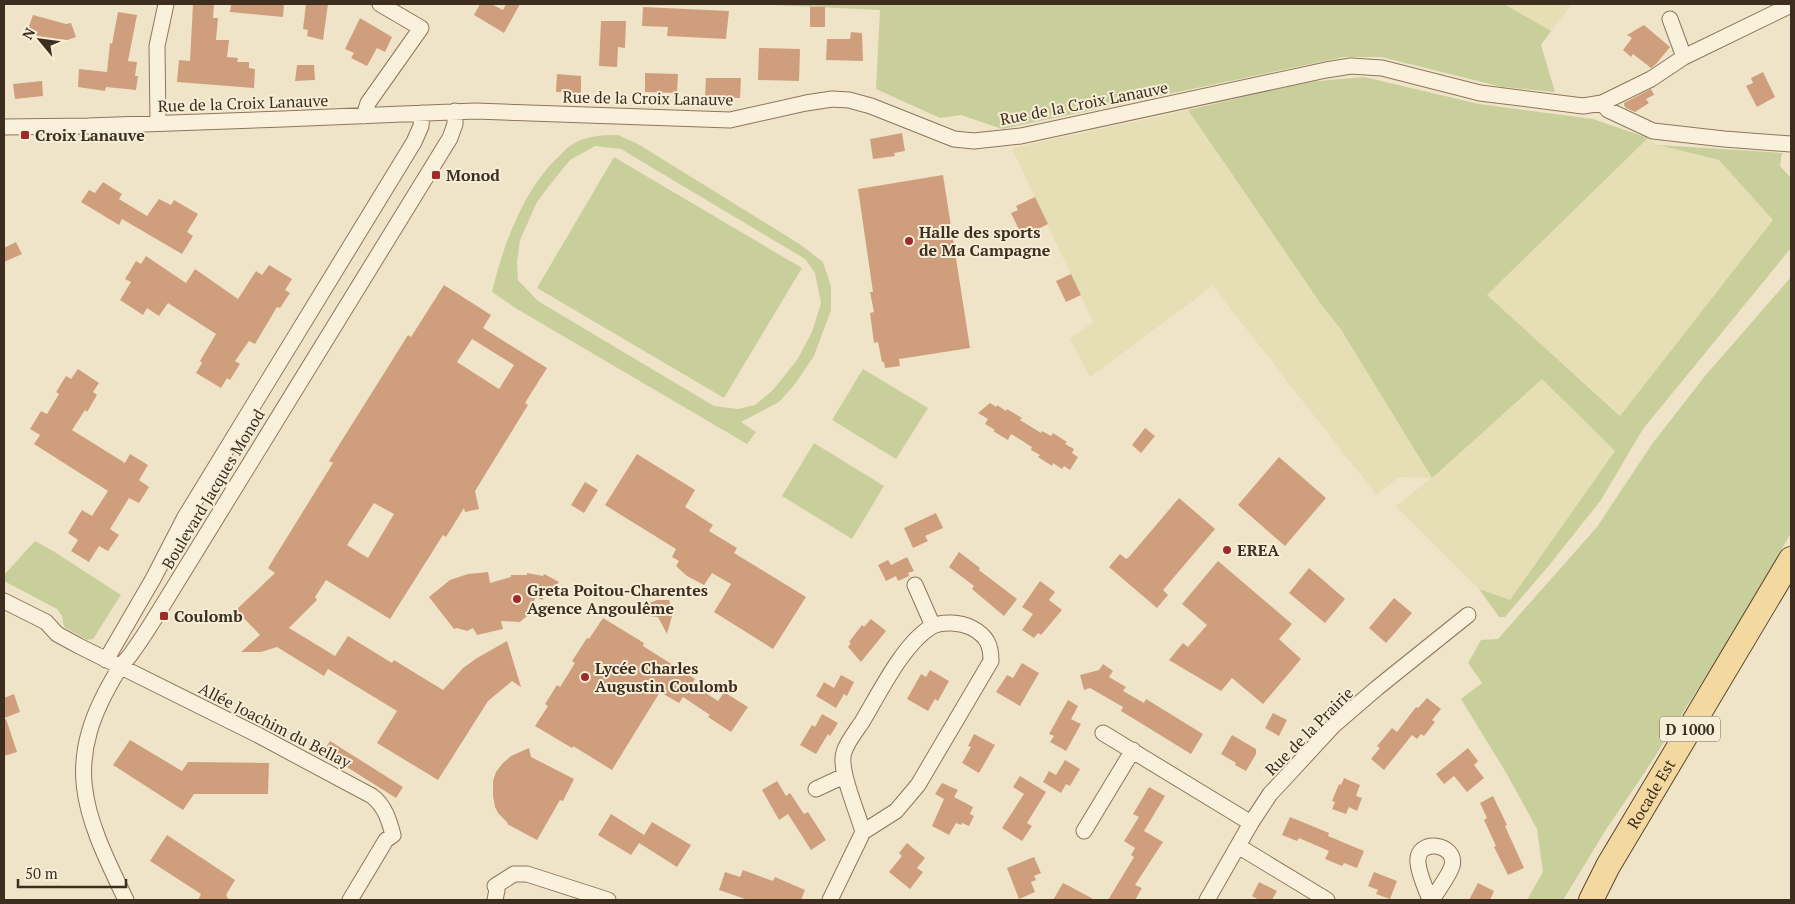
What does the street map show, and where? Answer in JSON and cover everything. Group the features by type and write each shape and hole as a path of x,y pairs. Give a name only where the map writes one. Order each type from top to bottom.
{"main road":[{"name":"Rocade Est","path":"1591,900 1608,866 1791,559"},
{"name":"Rocade Est","path":"1599,900 1627,858 1791,588"}],"street":[{"path":"158,123 157,46 166,4"},
{"path":"364,116 368,103 422,28 380,4"},
{"path":"1791,5 1684,57 1651,79 1602,103 1608,110 1653,131 1791,144"},
{"path":"1670,19 1684,57"},
{"name":"Rue de la Croix Lanauve","path":"4,126 88,126 475,111 730,120 806,102 832,99 849,100 871,106 954,139 974,141 1021,136 1350,66 1382,68 1480,93 1583,106 1602,103"},
{"name":"Boulevard Jacques Monod","path":"126,900 92,825 88,811 83,781 85,748 93,721 105,693 120,667 133,652 158,613 450,138 455,124 455,112"},
{"name":"Boulevard Jacques Monod","path":"106,660 154,579 184,517 414,142 421,126 422,113"},
{"path":"915,585 933,626"},
{"name":"Allée Joachim du Bellay","path":"4,601 46,622 61,637 258,735 372,796 383,808 393,835 386,840 350,900"},
{"name":"Rue de la Prairie","path":"1206,900 1270,794 1334,725 1468,615"},
{"path":"830,900 863,832 896,811 918,785 991,662 991,648 983,635 970,627 956,623 933,626 920,634 899,661 844,752 844,776 863,832"},
{"path":"1103,734 1133,750 1251,823"},
{"path":"1084,831 1133,750"},
{"path":"816,789 844,776"},
{"path":"1238,846 1327,900"},
{"path":"495,893 514,874 527,874 608,900"}],"shaded area":[{"path":"1504,4 1572,4 1551,31"},
{"path":"1188,110 1323,307 1340,328 1432,478 1542,378 1615,451 1510,601 1479,589 1396,506 1431,478 1399,477 1377,495 1213,286 1090,377 1070,339 1093,322 1012,148"},
{"path":"1648,138 1658,145 1719,160 1773,220 1621,416 1487,295"}],"green space":[{"path":"751,4 1504,4 1551,31 1541,45 1555,92 1502,87 1381,57 1344,57 1002,129 961,115 940,118 876,89 880,10"},
{"path":"1364,77 1479,104 1593,119 1648,138 1487,295 1620,416 1773,220 1719,160 1658,145 1782,153 1780,166 1791,178 1791,248 1643,429 1601,500 1505,617 1499,617 1479,589 1510,600 1615,451 1542,379 1432,478 1340,328 1323,307 1188,110 1307,82"},
{"path":"618,135 638,144 801,245 823,262 831,286 831,310 814,356 795,384 779,402 741,422 756,432 747,444 517,309 492,292 515,221 533,188 544,173 566,149 575,143 593,137","holes":["595,146 621,149 805,259 815,273 821,303 812,332 797,360 773,390 755,405 738,409 714,406 538,301 518,280 517,262 520,240 537,202 549,186 570,160"]},
{"path":"614,157 802,268 724,398 537,288"},
{"path":"1791,277 1791,533 1732,635 1607,828 1563,900 1527,900 1543,872 1537,829 1508,776 1461,699 1482,683 1468,663 1481,640 1498,639 1597,527 1652,444 1705,376"},
{"path":"863,369 928,408 896,459 832,420"},
{"path":"814,443 884,486 852,539 782,496"},
{"path":"35,541 121,595 93,639 87,640 64,627 62,616 57,609 4,581 4,575"}],"building":[{"path":"193,4 214,4 213,18 218,18 216,40 229,40 227,57 238,58 237,62 249,62 249,68 255,69 254,88 177,82 179,60 190,61"},
{"path":"231,4 284,4 283,17 230,12"},
{"path":"306,4 328,4 323,40 307,36 308,30 303,29"},
{"path":"480,4 491,4 503,10 506,4 520,4 504,33 474,15"},
{"path":"643,7 729,11 726,39 667,36 668,27 642,26"},
{"path":"810,7 825,7 825,27 810,27"},
{"path":"118,12 137,15 128,61 137,62 136,90 106,87 105,91 78,87 79,69 107,72 110,43 112,44"},
{"path":"33,15 66,24 71,23 76,37 59,43 27,32"},
{"path":"360,18 392,37 385,52 377,48 367,66 351,58 354,53 345,49"},
{"path":"601,21 626,21 625,48 618,47 617,67 599,66"},
{"path":"1644,25 1670,47 1651,68 1633,54 1631,57 1623,50 1632,38 1627,35"},
{"path":"851,32 862,33 863,61 826,60 827,39 850,39"},
{"path":"759,48 800,49 799,81 758,80"},
{"path":"297,65 314,65 315,80 295,81"},
{"path":"1763,72 1775,97 1757,107 1746,86 1753,83 1751,78"},
{"path":"645,73 678,74 677,93 645,92"},
{"path":"557,74 581,76 581,93 556,92"},
{"path":"706,78 741,78 740,98 705,97"},
{"path":"42,81 43,96 15,99 13,84"},
{"path":"1651,89 1654,95 1646,99 1649,103 1635,112 1626,108 1624,103"},
{"path":"902,133 905,151 894,153 895,156 873,159 870,139"},
{"name":"Halle des sports de Ma Campagne","path":"943,175 970,348 899,359 900,366 885,368 878,342 874,343 870,313 874,312 870,292 873,292 858,189"},
{"path":"103,182 122,194 119,199 147,216 159,199 171,205 174,200 198,214 187,232 193,236 182,254 122,219 119,225 81,202 89,190 95,193"},
{"path":"1035,197 1048,224 1028,234 1027,231 1021,234 1011,213 1018,210 1016,206"},
{"path":"16,242 22,254 4,262 4,248"},
{"path":"146,256 186,283 195,269 238,299 256,271 262,275 269,265 292,279 285,290 290,293 280,308 277,307 255,344 249,341 235,361 240,364 230,380 227,378 221,388 196,373 202,363 200,361 216,334 168,303 159,316 147,308 143,315 120,300 131,282 125,279 136,261 141,264"},
{"path":"1071,274 1081,295 1066,302 1056,281"},
{"path":"444,285 491,315 483,328 547,368 525,403 528,405 475,491 479,509 465,512 464,508 446,537 443,535 390,619 326,580 315,597 317,600 289,628 335,656 348,636 392,663 394,660 443,690 463,668 507,641 521,687 512,681 488,701 438,780 377,743 397,711 328,669 324,676 277,647 261,652 241,652 260,635 236,610 275,573 268,568 333,463 329,461 408,335 411,337","holes":["472,339 514,365 499,389 457,362","374,503 394,514 368,558 347,545"]},
{"path":"78,369 99,383 93,392 97,395 87,412 85,410 72,430 125,463 130,454 148,465 139,480 149,487 139,503 129,498 110,529 119,535 108,551 99,546 89,562 71,551 78,540 68,533 82,510 92,516 108,491 34,444 40,435 30,429 41,411 47,414 59,394 56,392 66,376 71,379"},
{"path":"990,403 1006,411 1007,409 1041,433 1042,431 1051,436 1053,433 1067,442 1065,444 1074,449 1072,453 1078,457 1070,470 1064,466 1062,469 1053,463 1052,466 1038,457 1040,455 1031,450 1032,447 1011,434 1008,440 993,431 995,430 985,424 988,419 978,413"},
{"path":"1145,428 1155,436 1141,453 1132,445"},
{"path":"637,454 695,490 685,507 713,525 709,531 737,548 734,553 806,597 773,649 714,612 731,584 712,573 704,585 687,576 676,566 679,561 672,557 676,549 605,505"},
{"path":"1279,457 1326,498 1285,546 1238,505"},
{"path":"585,482 598,490 584,513 571,505"},
{"path":"1179,498 1215,529 1163,590 1168,595 1157,608 1109,567 1120,554 1126,559 1129,557"},
{"path":"936,513 943,528 925,536 928,541 913,548 904,528"},
{"path":"959,552 1017,599 1004,616 972,589 974,586 949,567"},
{"path":"907,557 914,571 908,573 909,576 898,581 896,576 886,581 878,565 888,560 891,565"},
{"path":"1218,561 1292,624 1279,639 1301,659 1263,704 1232,678 1221,691 1169,660 1183,643 1188,647 1207,625 1182,604"},
{"path":"1309,568 1345,599 1325,623 1289,593"},
{"path":"488,572 490,583 511,577 511,575 527,575 527,573 543,576 544,574 559,582 542,600 536,597 527,616 520,622 501,621 503,629 477,635 473,628 467,631 454,629 429,597 450,580 468,574"},
{"path":"1040,581 1055,592 1049,600 1062,610 1041,635 1038,633 1034,638 1022,630 1033,614 1022,607"},
{"path":"1394,598 1412,613 1386,643 1369,628"},
{"path":"657,600 669,600 673,612 667,634 658,617 639,615 650,603"},
{"path":"603,618 644,643 643,646 695,679 692,684 718,701 724,692 748,707 731,732 683,697 679,703 660,692 612,770 535,726 548,706 545,704 557,685 560,687 575,663 572,661"},
{"path":"871,619 886,631 861,662 848,647 851,643 849,642 862,625 864,627"},
{"path":"1022,663 1039,673 1020,706 996,692 1007,675 1013,678"},
{"path":"1103,664 1113,671 1109,677 1126,687 1123,691 1144,703 1146,699 1203,734 1191,754 1121,711 1123,707 1090,688 1084,690 1080,675 1099,670"},
{"path":"930,670 949,681 938,701 935,699 928,711 907,699 921,674 926,677"},
{"path":"841,675 854,682 847,696 844,694 836,708 816,696 824,682 834,688"},
{"path":"14,694 20,712 4,718 4,698"},
{"path":"1427,698 1441,709 1432,720 1435,722 1424,736 1421,734 1417,739 1412,735 1384,770 1371,759 1380,748 1377,746 1392,728 1397,732 1416,707 1418,708"},
{"path":"1068,700 1078,706 1071,719 1081,724 1066,751 1050,742 1054,736 1049,734"},
{"path":"1273,713 1287,720 1279,736 1265,728"},
{"path":"822,714 838,723 830,736 828,734 816,754 800,745 812,725 815,727"},
{"path":"6,719 17,752 4,756 4,720"},
{"path":"974,734 995,745 979,773 962,763 971,747 968,746"},
{"path":"1232,735 1256,749 1256,754 1246,771 1221,754"},
{"path":"130,740 182,771 188,762 269,763 268,794 194,794 183,810 113,765"},
{"path":"330,741 403,787 396,798 323,752"},
{"path":"529,748 531,757 574,779 563,801 560,800 537,840 507,824 495,807 493,796 493,781 496,772 511,756"},
{"path":"1468,748 1478,761 1474,765 1484,778 1467,792 1454,776 1444,784 1436,774"},
{"path":"1065,760 1080,769 1070,786 1066,784 1061,793 1043,782 1049,771 1056,775"},
{"path":"1020,776 1046,792 1027,823 1032,826 1022,841 1002,828 1024,794 1013,787"},
{"path":"1344,778 1360,785 1356,796 1362,798 1357,811 1349,807 1346,814 1332,809 1335,802 1332,801 1339,784 1341,785"},
{"path":"777,781 786,796 790,793 804,814 808,812 826,840 811,850 788,814 779,820 762,790"},
{"path":"942,783 958,790 954,797 973,807 970,814 974,816 969,826 956,823 949,835 932,826 944,799 935,794"},
{"path":"1149,787 1165,796 1144,831 1163,842 1135,885 1142,888 1135,900 1108,900 1134,857 1131,855 1135,848 1124,841 1139,817 1133,814"},
{"path":"1493,796 1524,868 1508,875 1494,847 1496,846 1484,820 1487,818 1480,803"},
{"path":"611,814 644,835 652,822 691,845 677,867 639,843 631,855 598,835"},
{"path":"1290,817 1329,833 1328,836 1364,851 1357,868 1344,863 1342,866 1325,859 1329,851 1299,838 1297,841 1282,835"},
{"path":"167,835 235,880 226,895 229,900 198,900 201,894 150,861"},
{"path":"907,843 925,858 917,868 923,872 910,889 889,872 902,856 899,853"},
{"path":"1034,857 1041,873 1034,876 1036,880 1031,882 1035,892 1019,899 1007,868"},
{"path":"743,870 773,881 775,877 805,890 801,900 748,900 719,890 725,872 740,877"},
{"path":"1374,872 1397,881 1390,899 1376,894 1378,890 1368,886"},
{"path":"1259,882 1277,891 1272,900 1259,900 1252,896"},
{"path":"1063,883 1071,887 1095,900 1053,900"},
{"path":"1478,883 1494,891 1490,900 1469,900"}],"place":[{"name":"Croix Lanauve","path":"25,135"},
{"name":"Monod","path":"436,175"},
{"name":"Halle des sports de Ma Campagne","path":"909,241"},
{"name":"EREA","path":"1227,550"},
{"name":"Greta Poitou-Charentes Agence Angoulême","path":"517,599"},
{"name":"Coulomb","path":"164,616"},
{"name":"Lycée Charles Augustin Coulomb","path":"585,677"}]}
